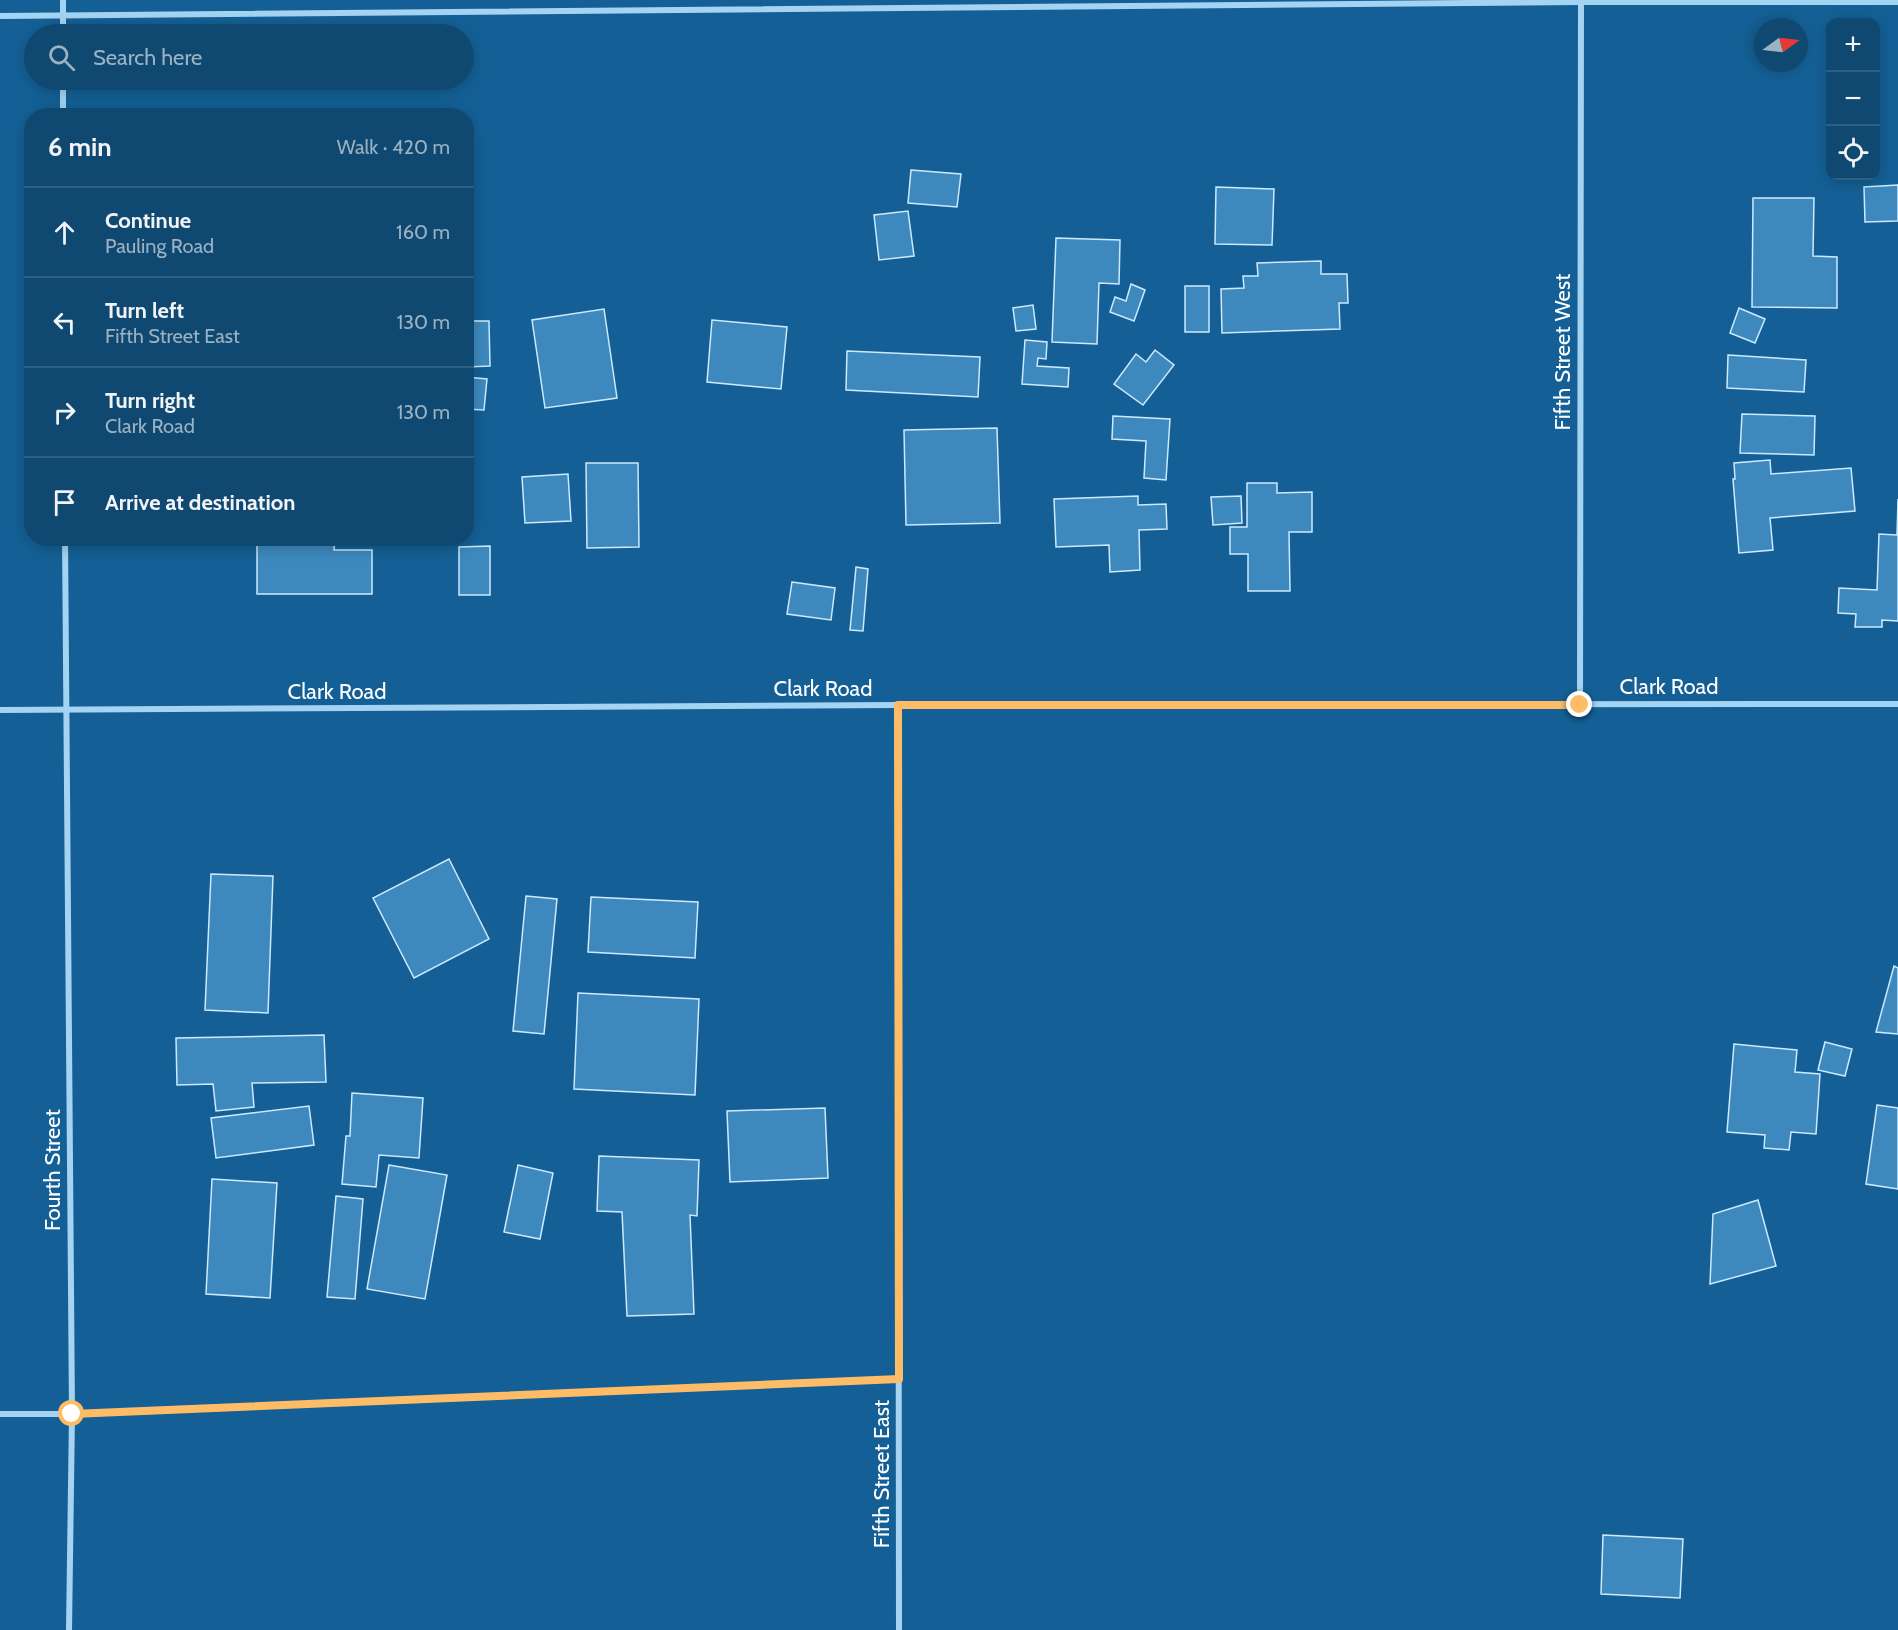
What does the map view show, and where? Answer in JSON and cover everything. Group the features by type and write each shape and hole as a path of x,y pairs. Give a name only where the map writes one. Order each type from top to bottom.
{"street":[{"path":"63,0 63,24"},
{"path":"0,16 1581,1 1898,2"},
{"name":"Fifth Street West","path":"1580,705 1581,1"},
{"path":"63,90 63,108"},
{"name":"Fourth Street","path":"65,546 72,1414 69,1630"},
{"name":"Clark Road","path":"0,710 898,705 1898,704"},
{"name":"Fifth Street East","path":"898,705 899,1630"},
{"path":"0,1414 72,1414 899,1379"}],"building":[{"path":"911,170 961,174 957,207 908,203"},
{"path":"1898,185 1898,221 1865,222 1864,187"},
{"path":"1216,187 1274,189 1272,245 1215,244"},
{"path":"1753,198 1814,198 1813,256 1837,257 1837,308 1752,307"},
{"path":"908,211 914,256 879,260 874,215"},
{"path":"1056,238 1120,240 1119,284 1099,283 1097,344 1052,342"},
{"path":"1321,261 1321,274 1347,274 1348,303 1339,303 1340,329 1222,333 1221,289 1244,288 1243,276 1258,276 1257,263"},
{"path":"1131,284 1145,290 1134,321 1110,312 1115,297 1126,301"},
{"path":"1185,286 1209,286 1209,332 1185,332"},
{"path":"1033,305 1036,329 1016,331 1013,308"},
{"path":"1739,308 1765,319 1755,343 1730,333"},
{"path":"604,309 617,398 545,408 532,320"},
{"path":"712,320 787,327 781,389 707,382"},
{"path":"474,321 489,321 490,366 474,367"},
{"path":"1025,340 1047,342 1046,359 1038,358 1037,366 1069,368 1068,387 1022,384"},
{"path":"1155,350 1174,365 1143,405 1114,384 1136,354 1146,362"},
{"path":"847,351 980,357 978,397 846,390"},
{"path":"1728,355 1806,360 1804,392 1727,388"},
{"path":"474,378 487,379 484,410 474,409"},
{"path":"1742,414 1815,416 1814,455 1740,453"},
{"path":"1113,416 1170,419 1166,480 1144,478 1146,441 1112,439"},
{"path":"997,428 1000,523 906,525 904,430"},
{"path":"1770,460 1771,474 1851,468 1855,511 1770,518 1773,550 1739,553 1733,479 1735,479 1734,463"},
{"path":"586,463 638,463 639,547 587,548"},
{"path":"568,474 571,521 525,523 522,477"},
{"path":"1247,483 1277,483 1277,493 1312,492 1312,532 1289,532 1290,591 1248,591 1248,554 1230,554 1230,527 1247,527"},
{"path":"1138,496 1138,505 1166,504 1167,529 1139,530 1140,570 1110,572 1109,545 1056,547 1054,499"},
{"path":"1241,496 1242,523 1213,525 1211,497"},
{"path":"1898,499 1898,621 1882,620 1882,627 1855,627 1856,614 1838,613 1839,588 1877,590 1879,534 1897,535"},
{"path":"257,546 334,546 334,550 372,550 372,594 257,594"},
{"path":"490,546 490,595 459,595 459,547"},
{"path":"856,567 868,569 863,631 850,630"},
{"path":"792,582 835,588 831,620 787,614"},
{"path":"449,859 489,939 414,978 373,898"},
{"path":"211,874 273,876 268,1013 205,1010"},
{"path":"526,896 557,899 544,1034 513,1031"},
{"path":"591,897 698,902 695,958 588,952"},
{"path":"1894,966 1898,968 1898,1034 1876,1032"},
{"path":"578,993 699,999 695,1095 574,1089"},
{"path":"324,1035 326,1082 252,1083 254,1107 216,1111 213,1084 177,1085 176,1038"},
{"path":"1825,1042 1852,1049 1845,1076 1818,1070"},
{"path":"1734,1044 1797,1050 1795,1072 1820,1074 1816,1134 1791,1132 1789,1150 1764,1148 1765,1135 1727,1132"},
{"path":"352,1093 423,1098 419,1158 379,1155 376,1187 342,1184 346,1136 350,1136"},
{"path":"1877,1105 1898,1108 1898,1189 1866,1184"},
{"path":"309,1106 314,1145 216,1158 211,1118"},
{"path":"825,1108 828,1178 730,1182 727,1111"},
{"path":"599,1156 699,1160 697,1216 690,1215 694,1314 627,1316 622,1212 597,1211"},
{"path":"389,1165 447,1175 425,1299 367,1289"},
{"path":"518,1165 553,1173 540,1239 504,1232"},
{"path":"212,1179 277,1183 270,1298 206,1294"},
{"path":"336,1196 363,1199 355,1299 327,1297"},
{"path":"1758,1200 1776,1266 1710,1284 1713,1214"},
{"path":"1603,1535 1683,1539 1680,1598 1601,1594"}],"route":[{"path":"72,1414 899,1379 898,705 1580,705"}]}
